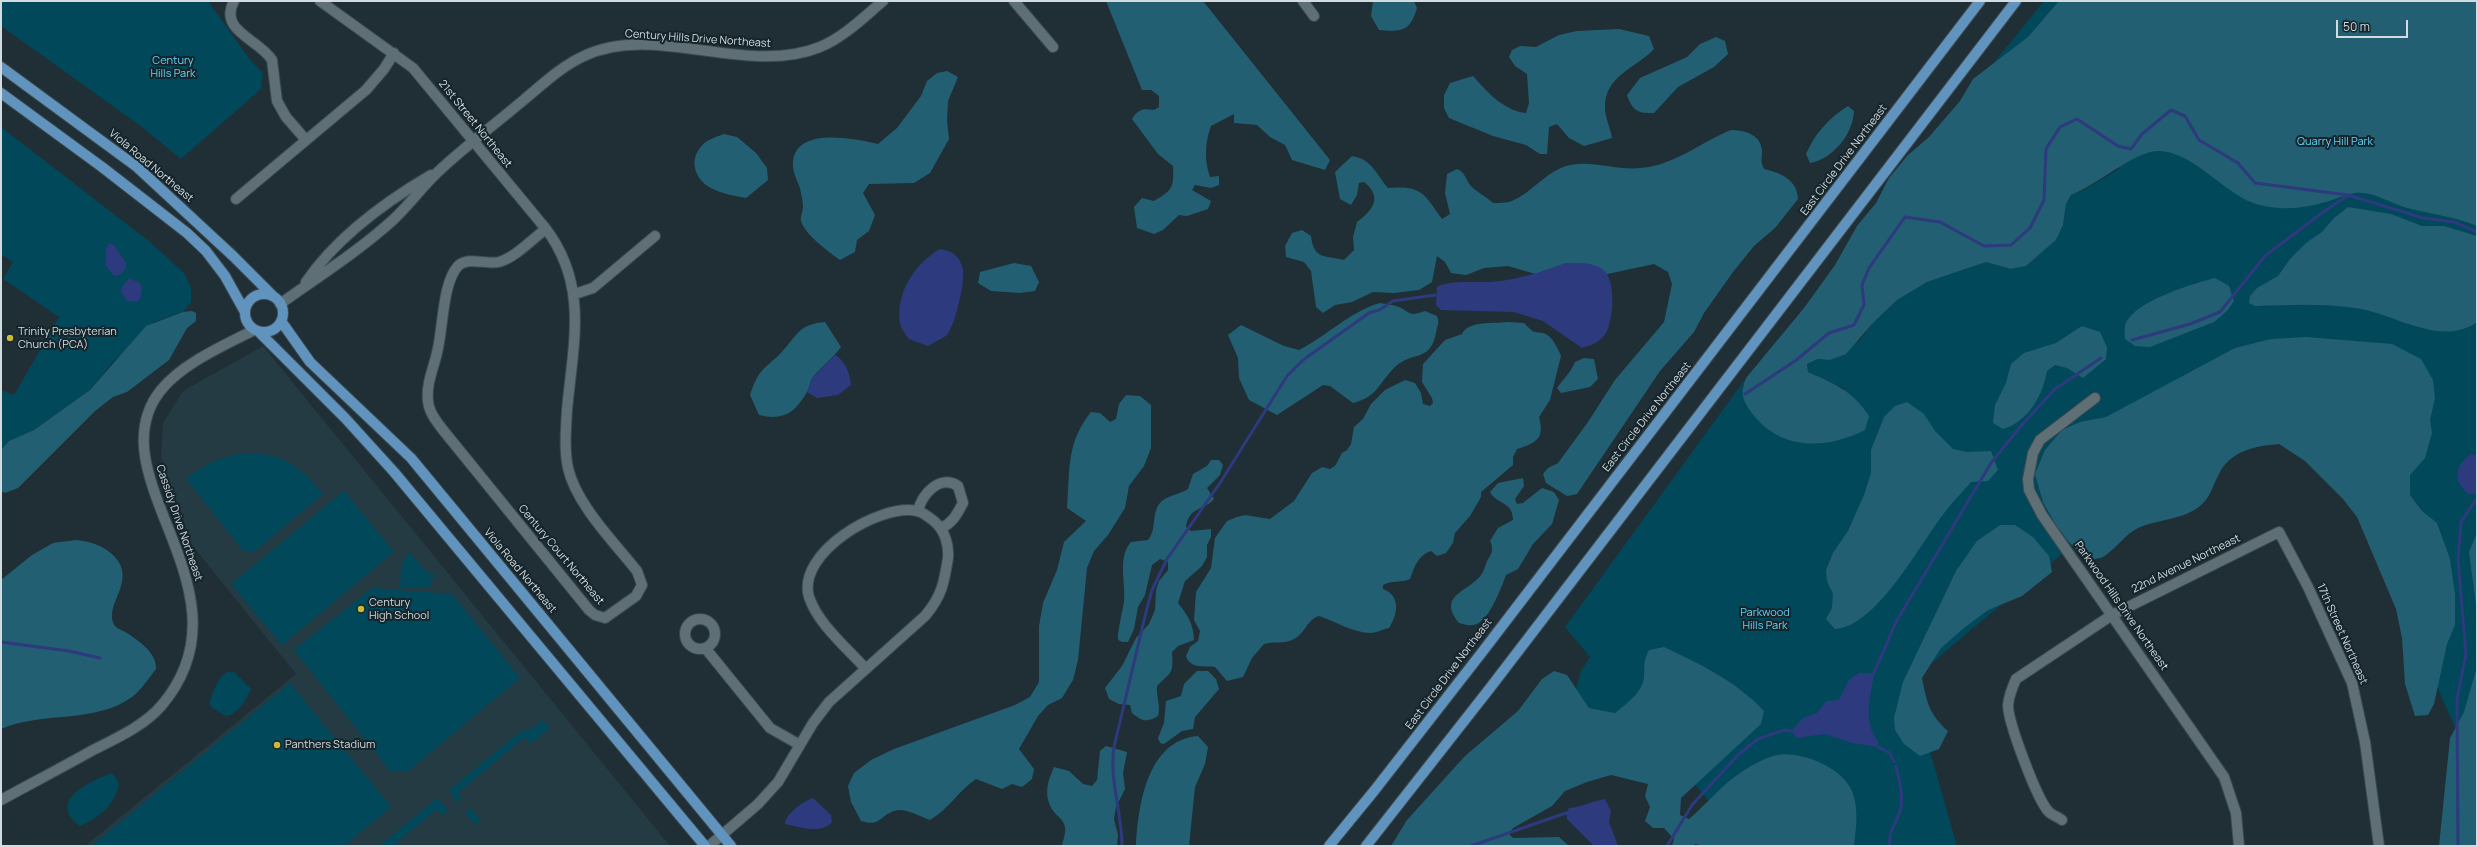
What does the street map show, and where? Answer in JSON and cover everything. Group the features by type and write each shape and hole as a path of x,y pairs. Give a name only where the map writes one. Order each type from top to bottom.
{"main road":[{"name":"East Circle Drive Northeast","path":"1329,846 1484,651 1980,1"},
{"path":"1366,846 1485,694 2016,1"},
{"name":"Viola Road Northeast","path":"1,67 137,167 277,300"},
{"path":"1,94 102,166 186,232 206,251 225,276 245,312"},
{"path":"256,331 274,329 281,321 283,310 277,300 263,294 253,297 246,306 246,321 256,331 345,418 394,472 705,846"},
{"name":"Viola Road Northeast","path":"281,321 310,362 411,458 731,846"}],"street":[{"path":"234,1 230,8 230,20 237,30 272,60 277,101 286,116 306,140"},
{"name":"21st Street Northeast","path":"320,1 394,53 426,82 546,229 564,257 574,294"},
{"name":"Century Hills Drive Northeast","path":"277,300 330,271 396,217 440,170 474,141 568,65 584,56 605,48 639,45 753,55 789,55 820,47 836,39 884,1"},
{"path":"1014,1 1053,47"},
{"path":"1303,1 1314,16"},
{"path":"236,199 370,86 394,53"},
{"name":"Century Hills Drive Northeast","path":"304,285 336,246 388,204 440,170"},
{"name":"Century Court Northeast","path":"546,229 503,260 488,263 468,261 460,264 455,270 448,289 438,348 430,371 428,401 431,413 443,430 570,587 593,614 605,618 636,596 642,585 637,571 580,496 568,469 566,431 576,310 574,294"},
{"path":"574,294 593,288 655,236"},
{"name":"Cassidy Drive Northeast","path":"1,800 139,725 162,705 177,682 186,661 194,614 187,579 147,467 142,440 144,428 152,404 170,380 183,370 256,331"},
{"name":"Parkwood Hills Drive Northeast","path":"2095,398 2040,440 2033,453 2028,479 2028,490 2042,515 2224,777 2236,813 2239,846"},
{"path":"918,511 920,503 927,493 936,485 946,482 958,486 963,503 956,517 948,525 941,528"},
{"path":"709,846 758,804 778,782 813,723 829,702 865,668 925,616 937,602 944,585 948,553 946,539 941,528 931,518 918,511 904,510 863,522 841,537 814,563 809,577 809,596 815,608 826,625 865,668"},
{"name":"22nd Avenue Northeast","path":"2062,820 2049,813 2040,800 2012,724 2008,706 2010,691 2016,679 2112,615 2279,532"},
{"name":"17th Street Northeast","path":"2279,532 2308,587 2352,683 2365,742 2379,846"},
{"path":"706,649 770,728 800,745"}],"shaded area":[{"name":"Century High School","path":"263,346 670,846 85,846 296,674 192,545 161,457 163,423 183,391"}],"green space":[{"name":"Century Hills Park","path":"1,1 208,1 251,61 263,73 261,89 181,159 142,127 1,26"},
{"path":"1106,1 1203,1 1330,160 1325,170 1292,160 1285,145 1270,137 1257,125 1234,123 1234,114 1211,126 1207,138 1206,158 1208,171 1210,177 1219,176 1219,185 1211,188 1195,185 1192,190 1211,201 1208,209 1187,216 1179,215 1163,230 1154,234 1137,228 1134,207 1142,198 1154,201 1169,191 1173,179 1173,166 1158,154 1132,119 1136,113 1141,110 1154,110 1159,107 1159,96 1151,90 1142,90"},
{"path":"1373,1 1414,1 1417,8 1408,26 1394,31 1379,30 1371,16"},
{"path":"2044,1 2477,1 2477,777 2312,404 2130,497 1910,681 1957,846 1746,846 1628,703 1615,713 1589,708 1576,689 1581,671 1590,657 1565,627 1746,378 1742,389 1845,389 1808,372 1807,364 1818,359 1830,360 1860,340 1872,324 1897,300 1927,282 1986,262 2011,269 2026,266 2056,240 2063,225 2066,204 2071,195 2084,190 2120,168 1983,76"},
{"name":"Quarry Hill Park","path":"2059,1 2477,1 2477,226 2450,217 2404,207 2374,195 2361,193 2345,195 2332,200 2303,207 2269,207 2248,201 2184,158 2171,153 2157,151 2148,153 2126,163 2081,191 2071,195 2066,204 2063,225 2056,240 2026,266 2011,269 1986,262 1927,282 1897,300 1872,324 1846,354 1830,360 1818,359 1807,364 1808,372 1843,389 1857,400 1869,416 1865,430 1850,437 1819,443 1804,443 1789,440 1775,434 1763,425 1751,412 1746,403 1743,396 1743,388 1746,378 1804,308 1835,265 1857,226 1876,203 1889,178 1908,155 1929,137 1960,101 1973,79 2028,37"},
{"path":"1619,29 1649,36 1654,49 1615,80 1610,88 1606,97 1605,108 1612,138 1584,146 1569,138 1557,124 1549,127 1547,154 1540,154 1526,145 1493,136 1449,118 1444,108 1444,95 1450,83 1473,76 1490,94 1503,104 1526,113 1529,103 1527,74 1515,66 1509,57 1512,50 1520,46 1536,47 1559,35 1577,31"},
{"path":"1716,37 1725,41 1728,54 1714,67 1678,87 1654,113 1640,112 1634,108 1627,95 1640,78 1687,57 1700,44"},
{"path":"947,71 958,77 948,101 947,121 949,139 930,173 914,183 869,184 863,193 875,215 869,231 857,240 855,252 840,260 824,248 807,232 801,221 803,202 793,169 793,162 797,151 804,143 815,139 842,138 878,144 897,128 921,96 927,81 937,73"},
{"path":"1848,106 1854,111 1853,120 1846,137 1834,151 1818,161 1810,163 1806,154 1818,133 1829,121"},
{"path":"1,127 150,242 185,274 191,288 191,302 183,312 154,322 112,363 90,390 34,430 9,441 1,450 1,390 14,395 59,317 3,279 13,262 1,254"},
{"path":"1731,130 1746,132 1751,134 1759,141 1761,145 1764,169 1782,175 1792,182 1797,192 1798,199 1775,228 1754,246 1733,272 1704,313 1694,332 1660,371 1577,494 1567,496 1546,483 1543,474 1548,468 1558,463 1588,422 1615,380 1664,322 1672,284 1668,272 1654,264 1598,276 1542,276 1508,266 1484,268 1466,275 1451,273 1445,262 1437,256 1432,282 1419,290 1394,293 1373,292 1352,302 1335,305 1323,313 1316,307 1311,271 1304,262 1286,257 1285,246 1292,233 1302,230 1311,236 1312,244 1317,253 1326,257 1344,260 1354,250 1353,237 1357,222 1368,213 1374,203 1374,198 1370,188 1364,182 1359,183 1357,195 1351,205 1340,199 1335,172 1352,156 1364,160 1369,164 1388,188 1408,188 1421,193 1431,203 1442,219 1450,214 1445,193 1447,174 1457,169 1464,174 1473,188 1493,203 1505,203 1519,198 1556,170 1563,167 1582,164 1621,168 1641,168 1653,166 1677,158"},
{"path":"724,134 737,137 756,153 767,168 768,180 746,198 725,194 707,186 696,172 696,154 702,145"},
{"path":"2348,207 2391,214 2422,226 2444,226 2477,236 2477,322 2463,329 2448,331 2433,330 2417,327 2370,311 2343,306 2255,306 2249,303 2250,296 2257,288 2278,276 2290,259 2306,243 2322,232 2334,218"},
{"path":"1014,263 1031,266 1039,282 1035,291 1020,293 991,291 978,283 980,272"},
{"path":"2215,278 2229,286 2234,301 2227,311 2214,322 2150,347 2135,346 2125,339 2125,326 2130,317 2139,309 2164,295"},
{"path":"1380,303 1397,306 1410,314 1425,311 1437,316 1438,323 1430,348 1420,355 1403,361 1396,366 1378,388 1368,397 1353,403 1330,386 1323,385 1277,415 1249,400 1239,378 1238,358 1228,335 1241,325 1284,346 1299,350 1358,312"},
{"path":"192,311 196,313 196,321 187,328 169,360 127,392 113,397 95,411 18,488 5,493 1,491 1,450 9,441 34,430 90,390 146,326 183,312"},
{"path":"825,322 841,347 813,377 807,392 793,410 782,416 767,417 759,415 750,395 759,375 803,328 816,323"},
{"path":"1507,322 1524,323 1533,331 1546,334 1554,343 1561,356 1550,400 1539,417 1541,424 1540,435 1534,442 1517,449 1513,457 1513,465 1481,492 1481,497 1470,516 1455,533 1453,543 1446,553 1437,556 1431,551 1427,553 1417,562 1410,579 1383,585 1383,589 1393,596 1396,606 1396,611 1389,628 1373,633 1358,631 1319,616 1311,621 1296,638 1285,642 1264,644 1252,658 1243,677 1227,681 1215,667 1198,666 1191,663 1186,656 1190,647 1198,641 1200,631 1194,620 1196,592 1211,568 1215,538 1227,521 1245,515 1270,519 1294,501 1312,473 1322,467 1330,469 1335,466 1342,453 1347,450 1351,444 1354,427 1363,419 1371,404 1385,390 1405,380 1415,383 1421,393 1423,404 1430,406 1433,403 1432,398 1422,382 1423,364 1445,340 1462,334 1470,326"},
{"path":"2082,326 2100,332 2107,347 2106,359 2083,378 2067,368 2055,365 2047,371 2038,398 2027,414 2012,425 2003,429 1993,423 1995,405 2006,383 2011,364 2024,353 2056,343"},
{"path":"2306,337 2392,344 2421,359 2433,380 2435,398 2430,420 2432,433 2425,458 2410,475 2410,495 2422,511 2437,523 2450,559 2455,594 2455,625 2447,644 2434,704 2428,715 2415,716 2405,684 2402,638 2396,609 2357,517 2343,499 2305,461 2279,444 2252,448 2236,455 2223,468 2209,495 2201,505 2187,514 2138,528 2128,534 2108,554 2100,558 2088,560 2068,541 2056,525 2043,502 2035,474 2045,450 2062,430 2080,422 2106,417 2235,348 2271,339"},
{"path":"1584,358 1594,359 1598,379 1590,387 1561,393 1557,388 1570,372 1575,362"},
{"path":"1126,395 1140,396 1151,405 1151,448 1144,466 1129,486 1125,508 1108,535 1094,551 1087,568 1078,660 1073,680 1062,698 1048,705 1038,716 1019,749 1034,769 1032,779 1022,787 1012,784 1002,789 976,779 943,811 930,820 908,811 898,810 889,813 876,822 872,823 861,821 851,802 848,786 854,773 871,760 894,749 1015,705 1030,697 1039,682 1039,626 1043,603 1057,570 1064,542 1086,521 1067,508 1069,469 1073,446 1083,423 1091,412 1100,413 1110,422 1116,419 1119,404"},
{"path":"1907,402 1924,414 1935,431 1953,449 1967,452 1991,451 1998,470 1988,481 1971,482 1945,512 1897,581 1867,614 1851,625 1835,629 1826,619 1832,608 1833,594 1827,581 1826,570 1833,553 1848,531 1864,495 1871,473 1871,450 1884,417 1895,406"},
{"path":"243,453 268,455 288,462 306,475 323,494 254,552 244,552 186,479 213,462"},
{"path":"1211,460 1219,460 1223,465 1220,475 1207,488 1214,499 1190,515 1186,527 1191,531 1211,529 1211,537 1207,545 1207,557 1202,566 1185,581 1178,603 1193,629 1194,640 1178,646 1172,652 1171,671 1157,686 1159,709 1158,716 1150,720 1144,720 1132,713 1130,705 1119,704 1109,699 1105,688 1122,666 1136,638 1149,624 1155,610 1156,590 1159,581 1168,570 1168,562 1160,559 1152,565 1145,595 1138,607 1134,629 1128,642 1122,642 1118,639 1118,636 1124,602 1124,555 1131,542 1148,540 1151,536 1157,507 1160,503 1166,498 1188,489 1193,474 1207,466"},
{"path":"1523,478 1524,486 1515,499 1517,504 1523,503 1542,488 1554,492 1559,500 1552,524 1533,544 1518,569 1506,575 1496,600 1484,618 1475,625 1459,623 1453,614 1451,606 1453,600 1456,595 1481,575 1492,551 1490,541 1498,528 1513,520 1508,506 1493,496 1490,492 1498,483"},
{"path":"344,491 394,552 282,645 231,584"},
{"path":"2000,525 2015,525 2033,537 2049,556 2052,572 2022,596 1988,610 1941,648 1922,678 1930,708 1937,719 1948,731 1939,749 1920,756 1904,744 1895,730 1894,718 1903,682 1956,571 1977,541"},
{"path":"2477,533 2477,613 2469,552"},
{"path":"76,540 92,543 110,552 121,566 123,575 112,611 112,619 116,627 132,636 146,648 154,658 156,669 145,684 132,697 102,711 34,720 1,729 1,580 32,555 53,543"},
{"path":"409,552 428,573 435,574 429,588 400,587 401,566"},
{"path":"372,588 452,594 520,678 407,772 390,771 294,650"},
{"path":"1664,647 1730,682 1753,700 1764,711 1761,724 1681,798 1680,815 1689,819 1735,776 1751,766 1777,755 1798,755 1820,762 1831,768 1840,775 1852,791 1856,804 1856,833 1854,846 1706,846 1695,844 1693,846 1672,846 1674,839 1664,828 1653,828 1645,821 1650,807 1645,796 1648,784 1611,775 1587,782 1565,791 1552,806 1513,828 1509,834 1513,838 1559,837 1569,846 1391,846 1407,820 1465,756 1518,711 1542,679 1554,671 1567,675 1589,708 1615,713 1641,688 1644,677 1645,660 1649,650"},
{"path":"2477,654 2477,846 2439,846 2450,738 2464,712 2476,670"},
{"path":"1197,671 1208,671 1216,679 1219,689 1195,717 1193,729 1182,731 1164,744 1160,743 1158,738 1164,723 1166,701 1181,696 1184,684"},
{"path":"228,672 234,672 251,689 238,710 226,716 212,708 209,704 218,681"},
{"name":"Panthers Stadium","path":"290,683 391,807 344,846 91,846"},
{"path":"543,720 550,728 530,744 525,738 519,742 458,793 462,799 457,803 449,790 520,732 533,728"},
{"path":"1198,736 1208,747 1205,764 1195,787 1189,846 1136,846 1139,812 1143,795 1156,762 1167,749 1181,740"},
{"path":"1106,746 1127,752 1123,773 1125,789 1116,807 1114,819 1118,835 1117,846 1062,846 1065,827 1062,820 1054,812 1048,801 1047,795 1048,784 1054,767 1069,771 1083,784 1092,786 1097,780 1100,751"},
{"path":"112,773 119,783 117,791 110,804 94,819 80,826 71,817 68,808 69,800 83,787"},
{"path":"436,799 440,801 448,810 442,815 437,809 393,846 379,846"},
{"path":"470,808 481,820 475,825 465,813"}],"water":[{"path":"109,243 113,244 126,263 126,269 119,275 114,276 106,266 106,249"},
{"path":"940,249 952,253 958,258 962,265 963,276 959,304 950,330 947,335 928,346 909,339 900,323 899,312 904,291 909,280 922,262"},
{"path":"1565,263 1587,264 1599,267 1605,271 1611,286 1612,306 1607,331 1600,340 1586,347 1582,348 1543,321 1514,312 1441,310 1436,305 1437,287 1443,285 1458,282 1493,282 1509,280 1533,274"},
{"path":"129,278 140,283 142,290 140,299 136,302 127,301 120,290"},
{"path":"835,355 842,360 851,385 838,395 817,398 807,392 813,377"},
{"path":"2472,454 2477,455 2477,494 2468,494 2463,489 2458,478 2459,468 2466,458"},
{"path":"1859,673 1874,673 1869,717 1873,733 1878,741 1878,747 1852,743 1825,734 1797,738 1791,731 1803,718 1817,713 1826,701 1839,700 1849,680"},
{"path":"813,798 831,815 832,822 827,826 816,829 785,824 788,816 792,812 801,804"},
{"path":"1605,799 1611,811 1609,822 1618,846 1594,846 1567,819 1566,813 1569,808"}],"waterway":[{"path":"1745,394 1795,361 1829,333 1854,325 1864,305 1862,285 1869,268 1905,217 1940,222 1984,246 2011,245 2030,228 2044,200 2046,149 2060,127 2077,119 2118,146 2131,149 2142,134 2171,110 2185,116 2199,140 2238,163 2255,183 2348,195 2423,218 2454,222 2477,232"},
{"path":"2132,340 2190,324 2220,312 2265,256 2319,215 2347,196"},
{"path":"1122,846 1113,772 1114,747 1152,590 1167,559 1220,483 1287,376 1303,360 1369,313 1379,310 1393,301 1435,295"},
{"path":"1874,673 1896,622 1991,463 2020,427 2055,389 2101,358"},
{"path":"2458,846 2457,699 2466,654 2458,559 2461,522 2477,498"},
{"path":"1,642 69,651 100,658"},
{"path":"1667,846 1692,805 1739,754 1758,739 1784,730 1791,731"},
{"path":"1878,747 1890,753 1894,762"},
{"path":"1890,846 1890,835 1900,813 1901,807 1900,786 1896,766"},
{"path":"1471,846 1566,813 1569,815"}],"place":[{"name":"Trinity Presbyterian Church (PCA)","path":"10,338"},
{"name":"Century High School","path":"361,609"},
{"name":"Panthers Stadium","path":"277,745"}],"park label":[{"name":"Parkwood Hills Park","path":"1765,619"}]}
